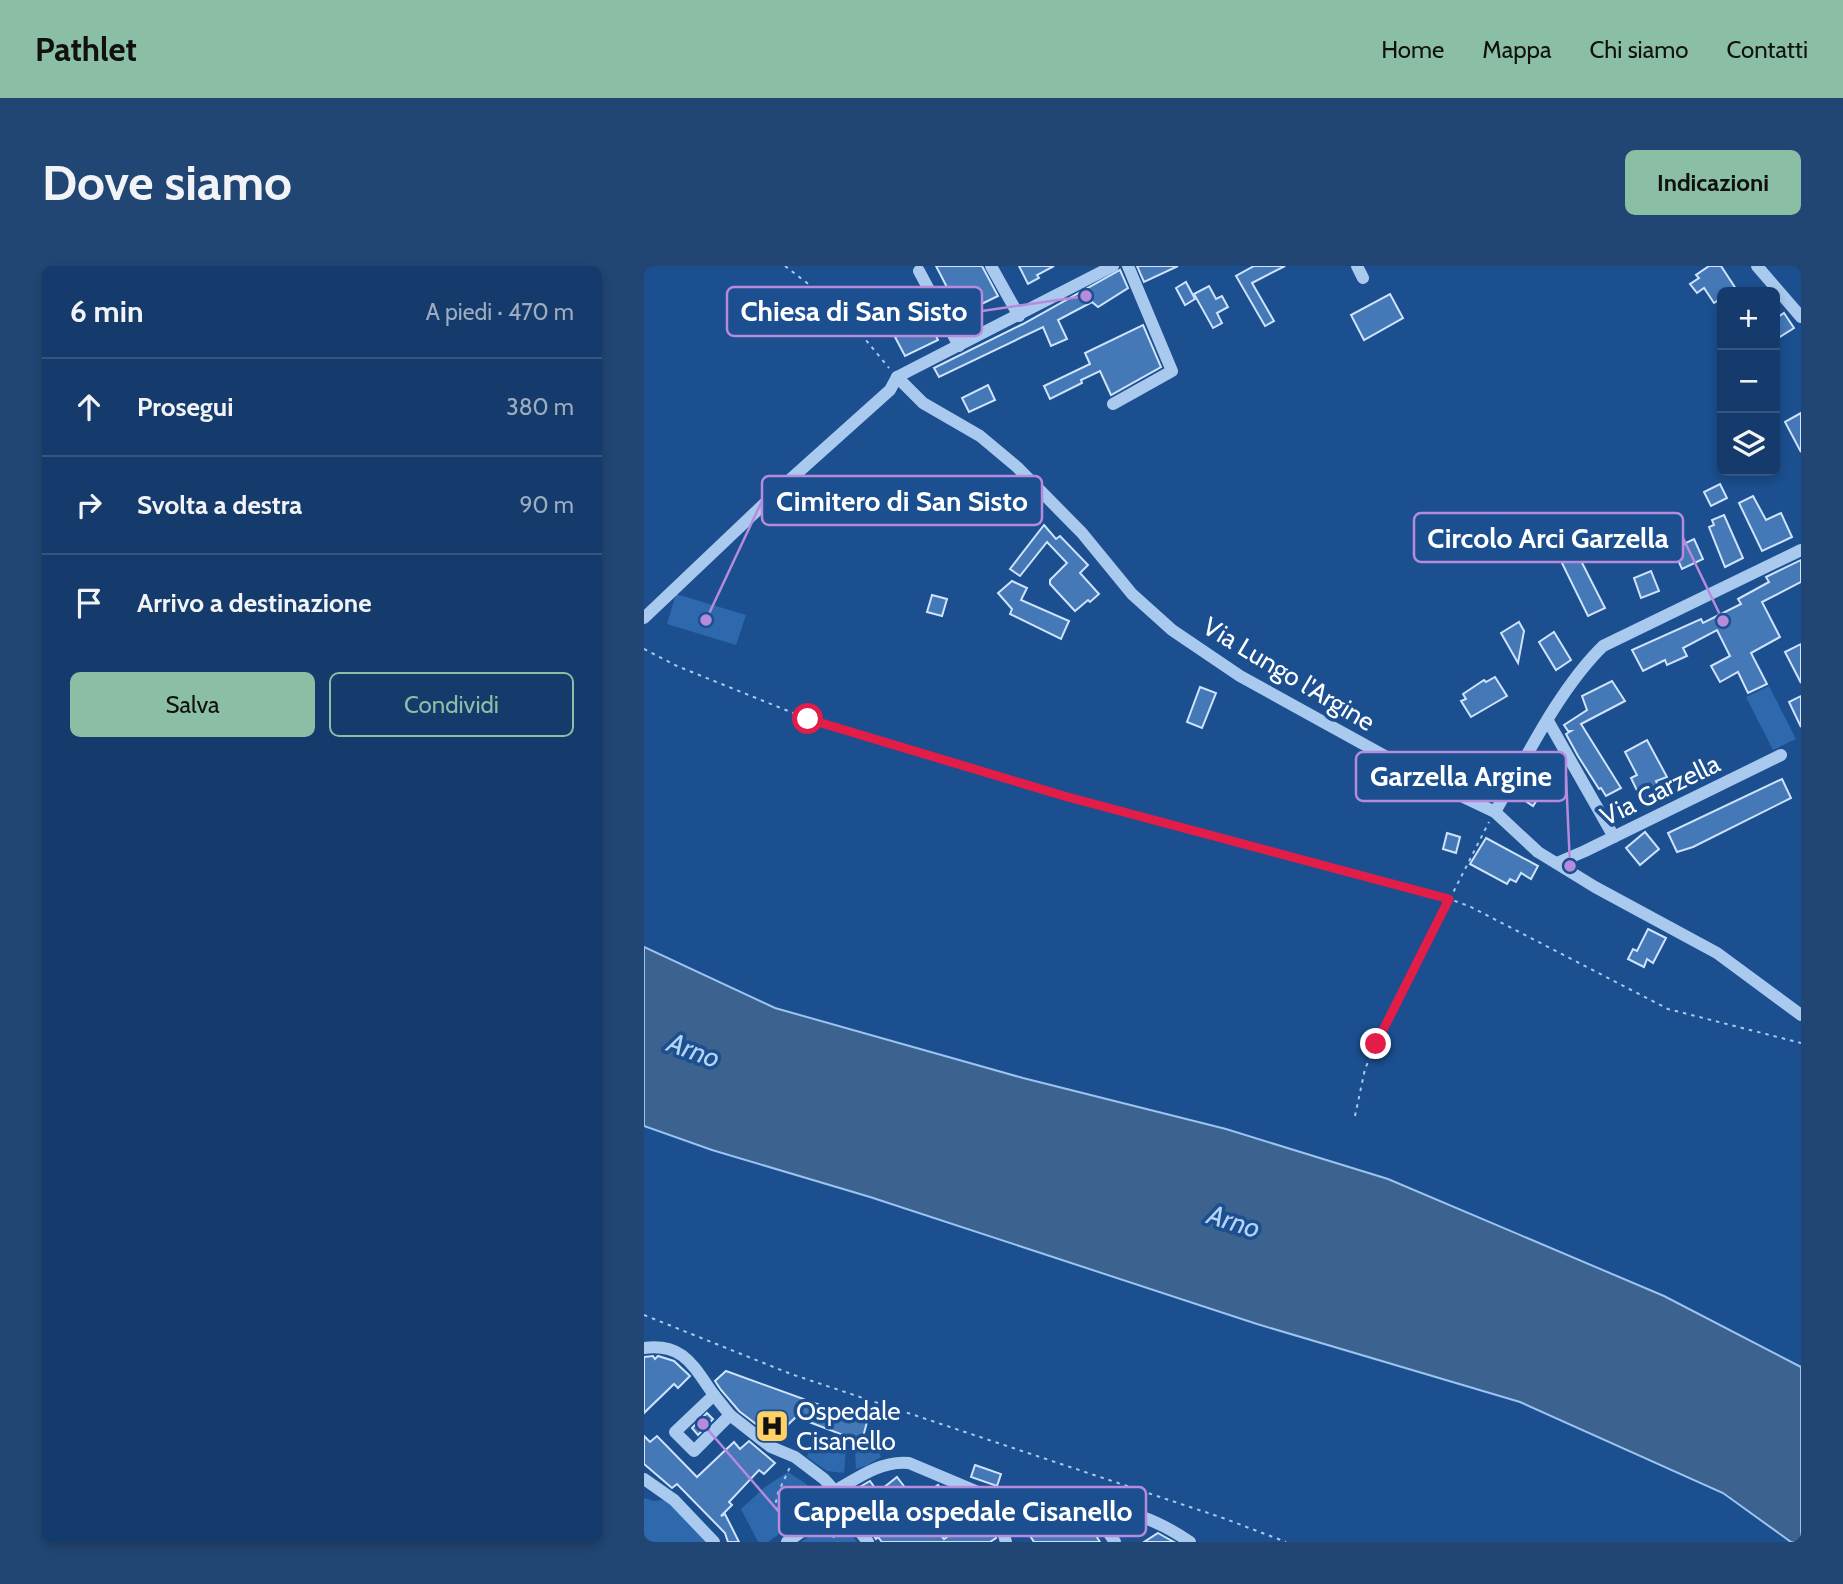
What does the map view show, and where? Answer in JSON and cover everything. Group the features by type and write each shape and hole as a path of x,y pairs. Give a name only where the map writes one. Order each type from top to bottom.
{"street":[{"path":"991,266 1019,316"},
{"path":"644,618 784,485 890,390 897,377 1113,266"},
{"path":"1113,404 1172,371 1128,266"},
{"path":"1757,266 1801,317"},
{"path":"919,271 958,346"},
{"name":"Via Lungo l'Argine","path":"897,377 923,402 980,436 1017,467 1082,533 1132,594 1172,630 1240,676 1432,782 1495,812 1526,842 1557,863 1595,887 1717,953 1801,1015"},
{"path":"1495,812 1548,721 1580,672 1603,646 1801,550"},
{"path":"1548,721 1614,837"},
{"name":"Via Garzella","path":"1557,863 1782,755"},
{"path":"644,1348 662,1346 688,1359 730,1415 771,1447 795,1457 835,1491 839,1505 868,1542"},
{"path":"714,1395 675,1432 694,1451 730,1415"},
{"path":"835,1491 869,1472 901,1462 917,1466 997,1500 1062,1495 1085,1502 1097,1514 1115,1542"},
{"path":"644,1480 674,1500 714,1542"},
{"path":"997,1500 998,1517"},
{"path":"792,1539 839,1505"},
{"path":"1097,1514 1108,1510 1152,1520 1189,1542"}],"path":[{"path":"785,266 851,322 897,377"},
{"path":"644,649 677,666 808,719 1064,796 1449,899 1469,906 1668,1009 1801,1043"},
{"path":"1354,1116 1365,1069 1495,812"},
{"path":"644,1315 791,1374 1198,1509 1286,1542"},
{"path":"792,1539 775,1506 778,1493 795,1457"},
{"path":"820,1519 837,1542"}],"shaded area":[{"path":"676,594 746,615 736,645 667,624"},
{"path":"1769,686 1796,739 1773,750 1746,697"},
{"path":"837,1442 846,1448 844,1473 827,1471 807,1457 810,1448"},
{"path":"862,1446 879,1452 881,1457 856,1469 855,1452"},
{"path":"788,1472 806,1484 822,1503 768,1542 758,1542 741,1509 765,1487"},
{"path":"644,1498 654,1501 668,1499 707,1542 644,1542"},
{"path":"834,1520 843,1524 857,1542 801,1542"}],"water":[{"name":"Arno","path":"644,947 775,1008 1023,1078 1226,1129 1388,1179 1664,1296 1801,1367 1801,1542 1791,1542 1723,1493 1520,1402 1257,1324 644,1126"}],"building":[{"path":"936,266 982,266 998,296 955,317 945,298 951,295"},
{"path":"1019,266 1054,266 1037,275 1039,278 1028,284"},
{"path":"1137,266 1178,266 1144,282"},
{"path":"1254,266 1285,266 1252,283 1274,321 1265,326 1236,276"},
{"path":"1709,266 1721,266 1735,287 1717,287 1717,301 1714,303 1704,288 1697,293 1690,284 1699,278 1696,275"},
{"path":"1120,270 1128,288 1098,307 1092,302 1058,320 1067,339 1051,346 1043,327 939,377 934,368 1023,324"},
{"path":"1186,282 1195,299 1185,305 1176,288"},
{"path":"1209,286 1216,299 1222,296 1228,307 1217,313 1222,323 1213,328 1194,294"},
{"path":"1390,294 1403,318 1364,340 1351,315"},
{"path":"1784,313 1794,328 1780,337 1780,316"},
{"path":"929,321 938,340 905,356 895,337"},
{"path":"1143,325 1161,367 1111,395 1100,371 1050,399 1044,386 1090,364 1085,353"},
{"path":"988,385 995,400 969,412 962,398"},
{"path":"1801,413 1801,452 1785,422"},
{"path":"1720,484 1727,498 1711,506 1704,492"},
{"path":"1753,496 1766,520 1781,513 1792,537 1762,551 1739,503"},
{"path":"1724,515 1743,558 1725,567 1709,527 1714,525 1712,520"},
{"path":"1044,525 1056,539 1060,536 1088,565 1080,573 1099,594 1075,611 1050,584 1050,580 1067,563 1047,542 1020,576 1010,569"},
{"path":"1694,539 1703,559 1682,569 1673,549"},
{"path":"1574,547 1605,608 1588,616 1558,555"},
{"path":"1801,560 1801,582 1762,602 1780,637 1751,653 1767,684 1748,693 1738,672 1720,682 1711,666 1730,656 1717,630 1683,648 1687,656 1667,665 1665,660 1643,671 1632,650 1701,619 1703,623 1741,604 1738,599 1769,582 1766,577"},
{"path":"1651,571 1659,591 1641,598 1634,578"},
{"path":"1012,581 1027,588 1021,600 1069,621 1061,639 1010,614 1012,609 998,593"},
{"path":"932,595 947,599 942,616 927,612"},
{"path":"1519,622 1524,631 1518,663 1501,633"},
{"path":"1554,632 1571,660 1556,670 1539,642"},
{"path":"1801,644 1801,683 1785,652"},
{"path":"1495,677 1507,696 1471,717 1461,701 1466,699 1463,694 1484,680 1486,682"},
{"path":"1612,681 1625,701 1581,724 1621,788 1606,796 1578,756 1566,734 1571,731 1564,725 1587,710 1582,696"},
{"path":"1200,687 1216,693 1202,728 1187,722"},
{"path":"1801,696 1801,727 1789,702"},
{"path":"1647,740 1667,777 1656,781 1659,788 1655,793 1641,799 1631,778 1637,775 1625,752"},
{"path":"1544,754 1560,764 1533,806 1518,796"},
{"path":"1782,779 1791,798 1693,847 1677,852 1668,833"},
{"path":"1645,832 1659,849 1640,865 1626,848"},
{"path":"1447,833 1460,837 1456,853 1443,849"},
{"path":"1486,838 1538,866 1531,879 1521,873 1516,882 1510,879 1507,884 1470,864"},
{"path":"1648,929 1666,938 1653,963 1647,959 1644,967 1628,959 1633,949 1637,951"},
{"path":"653,1356 655,1359 658,1356 674,1361 690,1376 678,1388 674,1384 644,1413 644,1357"},
{"path":"726,1371 867,1422 863,1437 856,1440 796,1417 774,1438 739,1411 721,1390 715,1381"},
{"path":"707,1413 713,1419 698,1435 692,1428"},
{"path":"644,1436 650,1442 657,1436 697,1477 734,1442 740,1449 749,1441 775,1463 764,1474 759,1470 729,1502 732,1505 721,1516 725,1514 739,1542 728,1542 725,1533 677,1484 672,1488 644,1464"},
{"path":"975,1465 1001,1474 997,1486 971,1477"},
{"path":"897,1477 944,1539 959,1528 930,1491 938,1485 947,1497 954,1492 962,1495 977,1515 989,1509 990,1521 997,1526 994,1531 996,1538 990,1542 882,1542 878,1537 876,1539 846,1495 870,1481 878,1492"},
{"path":"1067,1505 1080,1510 1100,1542 1034,1542 1027,1531"},
{"path":"1158,1533 1165,1537 1174,1542 1144,1542"}],"place":[{"name":"Chiesa di San Sisto","path":"1086,296"},
{"name":"Cimitero di San Sisto","path":"706,620"},
{"name":"Circolo Arci Garzella","path":"1723,621"},
{"name":"Garzella Argine","path":"1570,866"},
{"name":"Cappella ospedale Cisanello","path":"703,1424"},
{"name":"Ospedale Cisanello","path":"772,1426"}],"route":[{"path":"808,719 1064,796 1449,899 1376,1044"}]}
